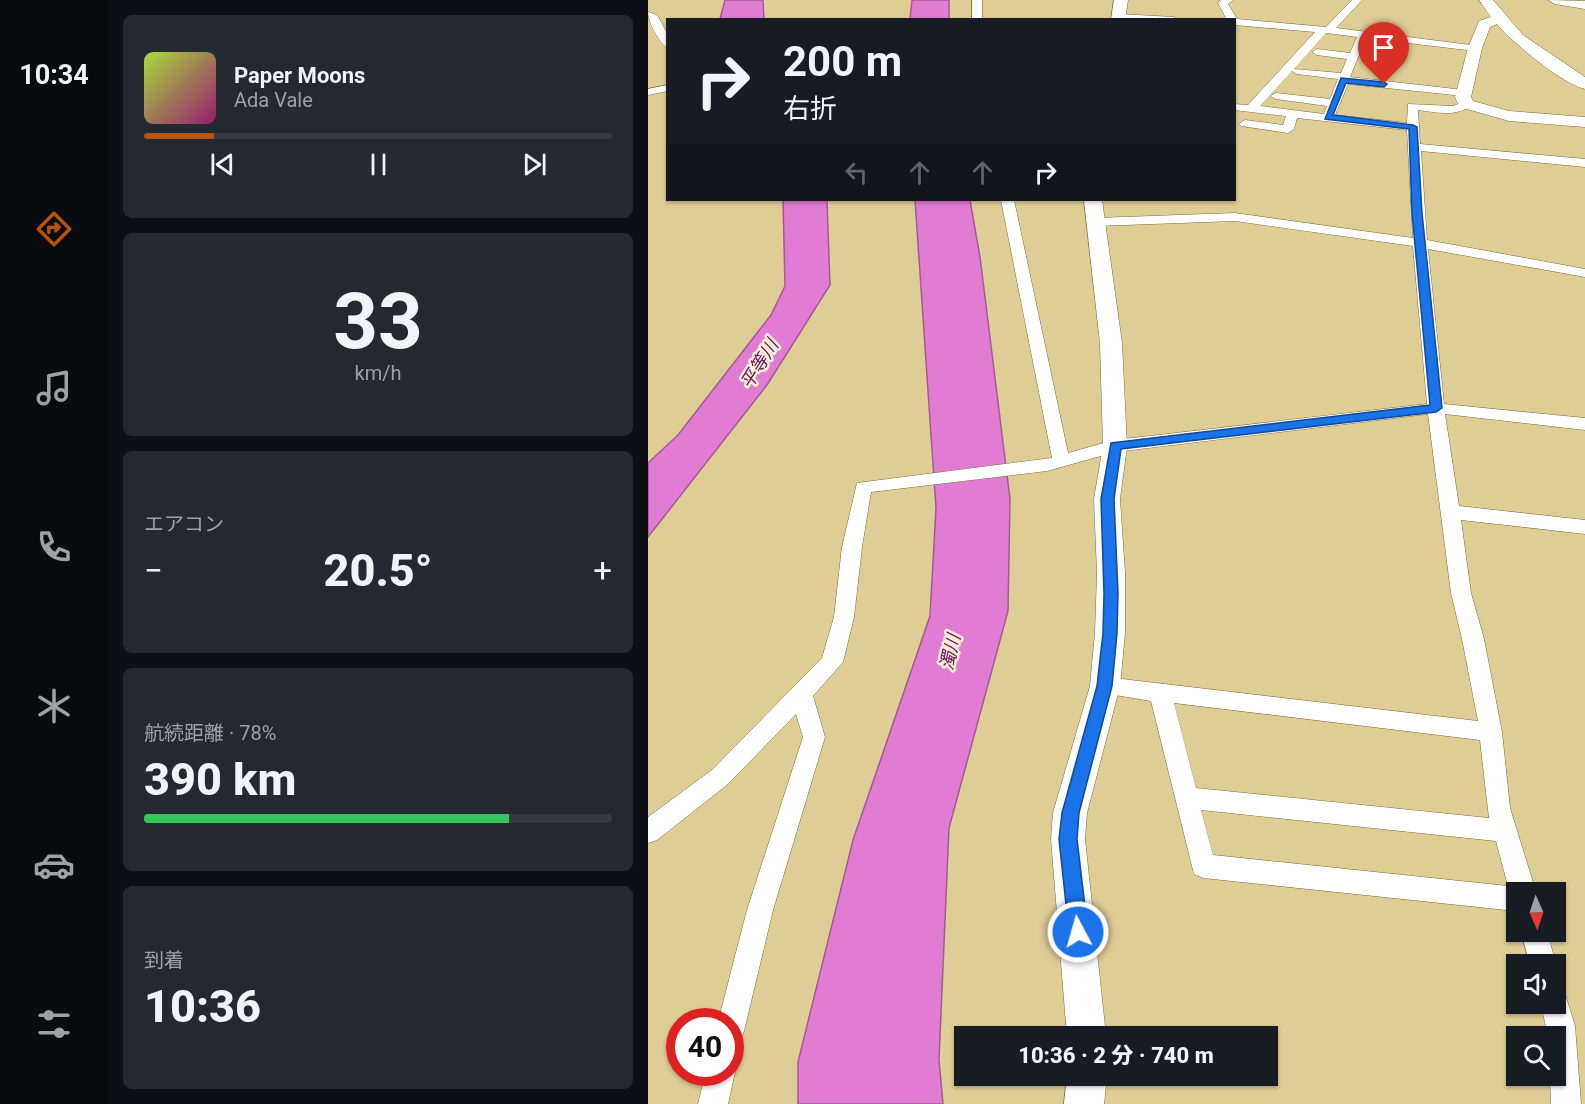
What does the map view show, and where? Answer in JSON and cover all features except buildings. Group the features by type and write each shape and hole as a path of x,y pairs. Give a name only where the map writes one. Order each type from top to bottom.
{"street":[{"path":"977,0 977,18"},
{"path":"1118,18 1121,0"},
{"path":"1228,0 1223,3 1231,18"},
{"path":"1252,108 1357,0"},
{"path":"1487,0 1499,20 1535,52 1585,84"},
{"path":"1555,0 1585,5"},
{"path":"648,15 652,15 666,41"},
{"path":"1499,20 1484,24 1475,48 1465,99 1455,110 1412,106 1420,243 1436,408 1461,593 1473,639 1491,732 1498,808 1520,882"},
{"path":"1236,21 1475,48"},
{"path":"1328,117 1363,34"},
{"path":"1317,52 1353,57"},
{"path":"1297,71 1465,99 1475,109 1502,114 1585,122"},
{"path":"648,92 666,88"},
{"path":"1276,96 1334,103"},
{"path":"1236,107 1413,127"},
{"path":"1245,124 1288,129 1293,113"},
{"path":"1414,147 1585,163"},
{"path":"1007,201 1054,462"},
{"path":"1086,1026 1068,839 1070,813 1105,686 1110,633 1111,573 1107,499 1115,446 1111,343 1095,211 1235,218 1420,243 1585,273"},
{"path":"648,832 720,777 832,662 844,617 852,547 863,487 1054,462 1115,446 1436,408 1585,424"},
{"path":"1451,512 1585,528"},
{"path":"1105,686 1491,732"},
{"path":"1160,691 1203,866 1506,898"},
{"path":"736,1008 760,910 814,737 801,693"},
{"path":"1186,798 1505,831"},
{"path":"1558,1014 1561,1026 1566,1104"},
{"path":"713,1104 718,1086"},
{"path":"1084,1104 1086,1086"}],"water":[{"path":"725,0 763,0 764,18 720,18"},
{"path":"912,0 949,0 949,18 910,18"},
{"name":"平等川","path":"783,201 827,201 830,285 767,385 648,537 648,463 678,435 771,315 785,286"},
{"name":"濁川","path":"915,201 970,201 980,257 1010,499 1008,611 949,828 939,1060 943,1104 798,1104 798,1062 853,840 930,616 936,508"}],"route":[{"path":"1078,932 1068,839 1070,813 1105,686 1111,593 1107,499 1115,446 1267,430 1436,408 1417,213 1413,127 1328,117 1344,80 1384,84"}]}
